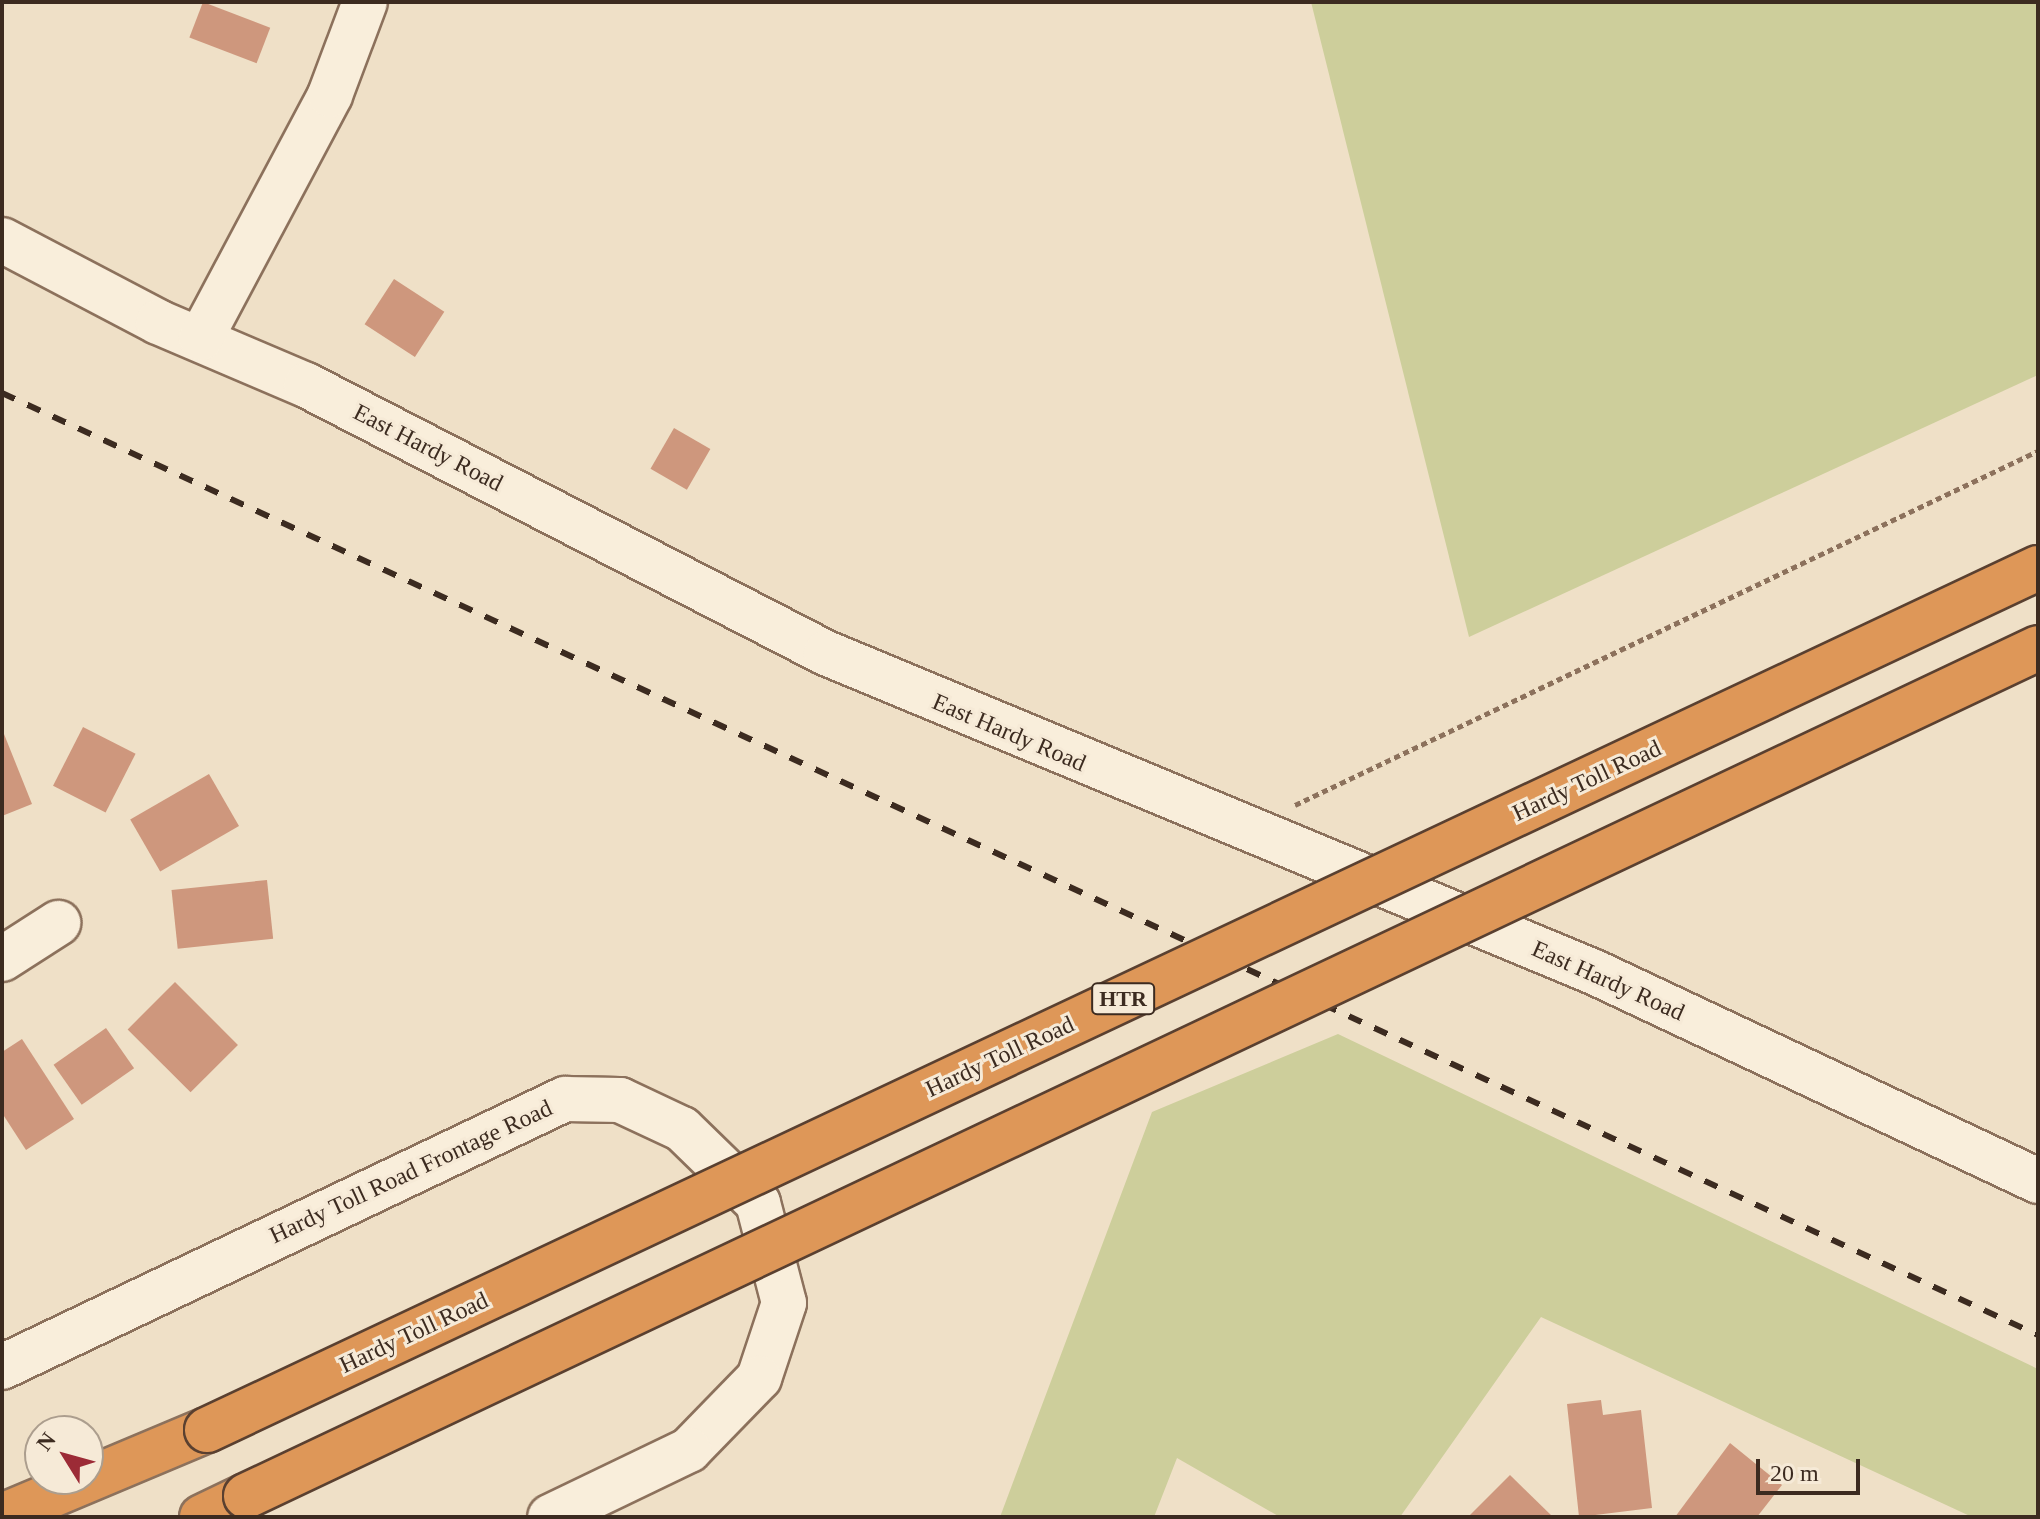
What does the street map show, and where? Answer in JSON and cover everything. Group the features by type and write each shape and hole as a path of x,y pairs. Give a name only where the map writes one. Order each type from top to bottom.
{"highway":[{"name":"Hardy Toll Road","path":"2,1516 207,1430 2038,568"},
{"path":"202,1517 2038,648"}],"street":[{"path":"201,338 330,95 365,2"},
{"name":"East Hardy Road","path":"2,240 158,322 306,385 826,653 1243,829 1594,972 2038,1181"},
{"path":"2,959 58,923"},
{"name":"Hardy Toll Road Frontage Road","path":"2,1367 565,1099 620,1100 682,1129 758,1203 784,1303 759,1378 689,1450 550,1517"}],"path":[{"path":"1243,829 2038,451"}],"green space":[{"path":"1311,2 2038,2 2038,375 1469,637"},
{"path":"1338,1034 2038,1369 2038,1517 1972,1517 1541,1317 1400,1517 1280,1517 1177,1458 1154,1517 1000,1517 1152,1112"}],"building":[{"path":"203,2 270,28 257,63 189,37"},
{"path":"394,279 444,312 415,357 365,324"},
{"path":"674,428 710,449 687,490 650,469"},
{"path":"83,727 136,754 106,813 53,786"},
{"path":"2,729 32,804 2,816"},
{"path":"209,774 239,826 160,871 130,820"},
{"path":"267,880 273,939 178,949 172,890"},
{"path":"175,982 238,1045 191,1092 128,1029"},
{"path":"106,1028 134,1068 82,1105 54,1065"},
{"path":"22,1039 74,1119 26,1150 2,1113 2,1052"},
{"path":"1601,1400 1603,1415 1641,1410 1652,1508 1579,1517 1567,1404"},
{"path":"1730,1443 1782,1485 1757,1517 1675,1517"},
{"path":"1510,1475 1553,1517 1468,1517"}],"railway":[{"path":"2,393 2038,1335"}]}
